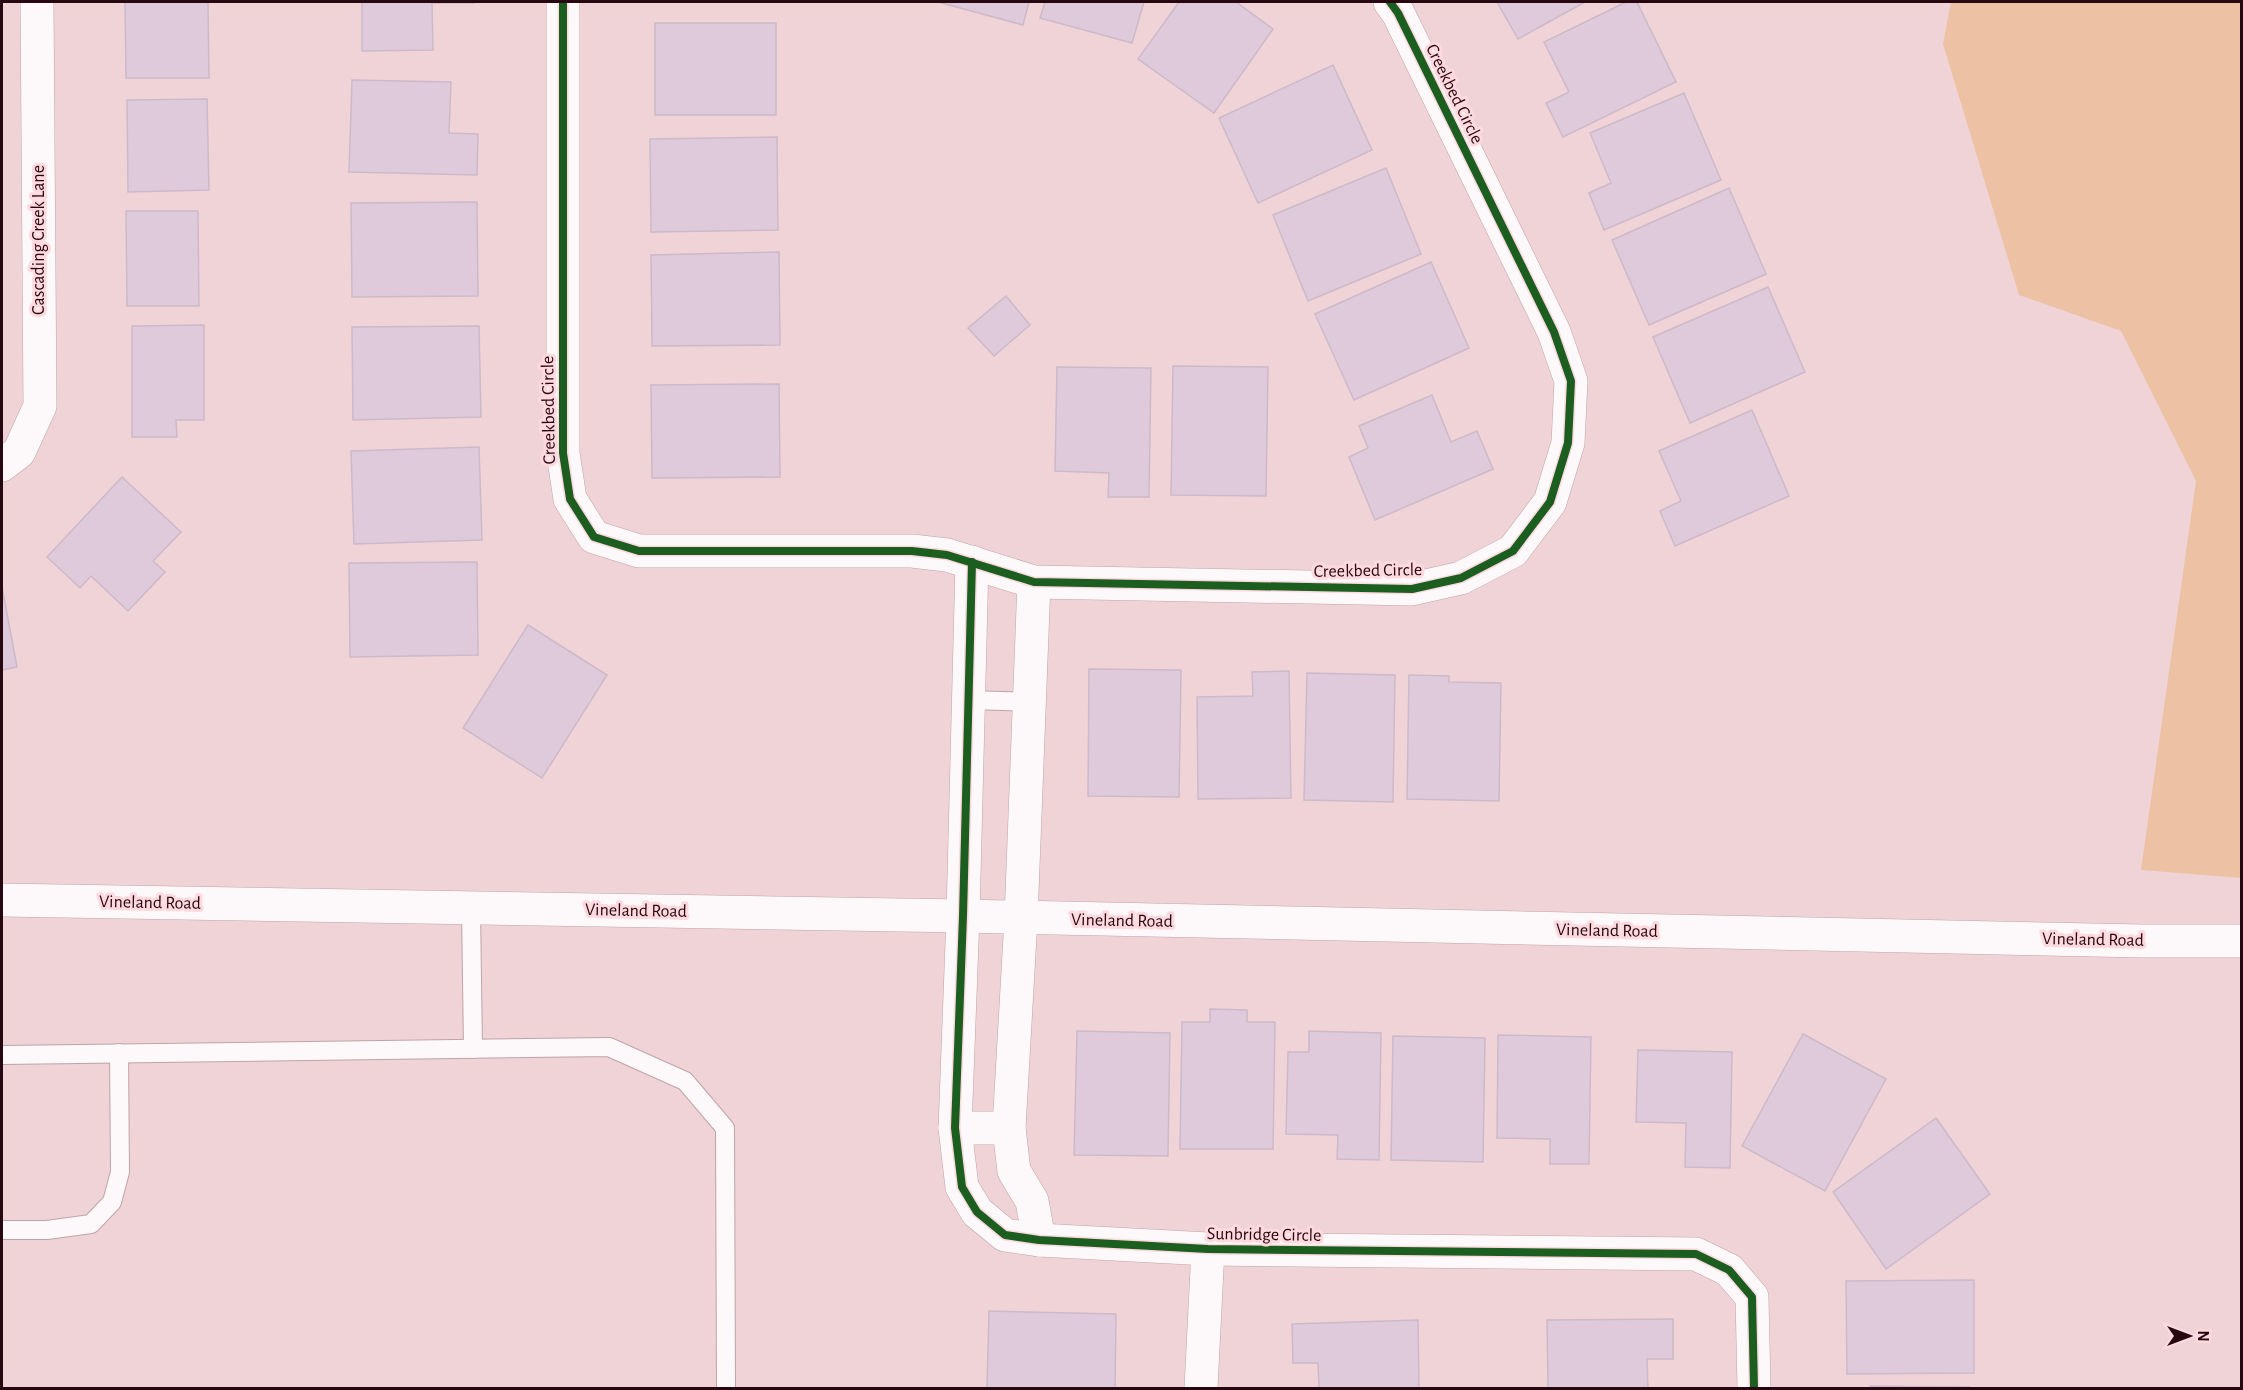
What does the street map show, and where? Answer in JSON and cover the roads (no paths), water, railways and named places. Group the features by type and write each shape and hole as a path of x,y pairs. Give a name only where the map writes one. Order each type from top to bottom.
{"street":[{"name":"Cascading Creek Lane","path":"2,465 19,452 40,406 38,2"},
{"name":"Creekbed Circle","path":"563,2 563,453 570,498 594,537 639,551 912,551 947,555 1034,582 1412,589 1461,579 1513,551 1550,502 1568,443 1571,381 1554,332 1398,13 1390,2"},
{"path":"963,916 972,562"},
{"path":"1034,582 1022,919 1009,1128 1014,1171 1032,1201 1039,1240"},
{"name":"Vineland Road","path":"2,900 2241,941"},
{"name":"Sunbridge Circle","path":"963,916 955,1128 962,1187 977,1212 1005,1235 1039,1240 1208,1249 1696,1254 1730,1270 1752,1297 1754,1389"},
{"path":"955,1128 1009,1128"},
{"name":"Sunbridge Circle","path":"1201,1389 1208,1249"}],"lane":[{"path":"970,700 1030,702"},
{"path":"471,908 473,1049"},
{"path":"2,1055 609,1047 685,1081 725,1128 726,1389"},
{"path":"2,1230 47,1230 91,1224 112,1202 120,1172 119,1053"}]}
